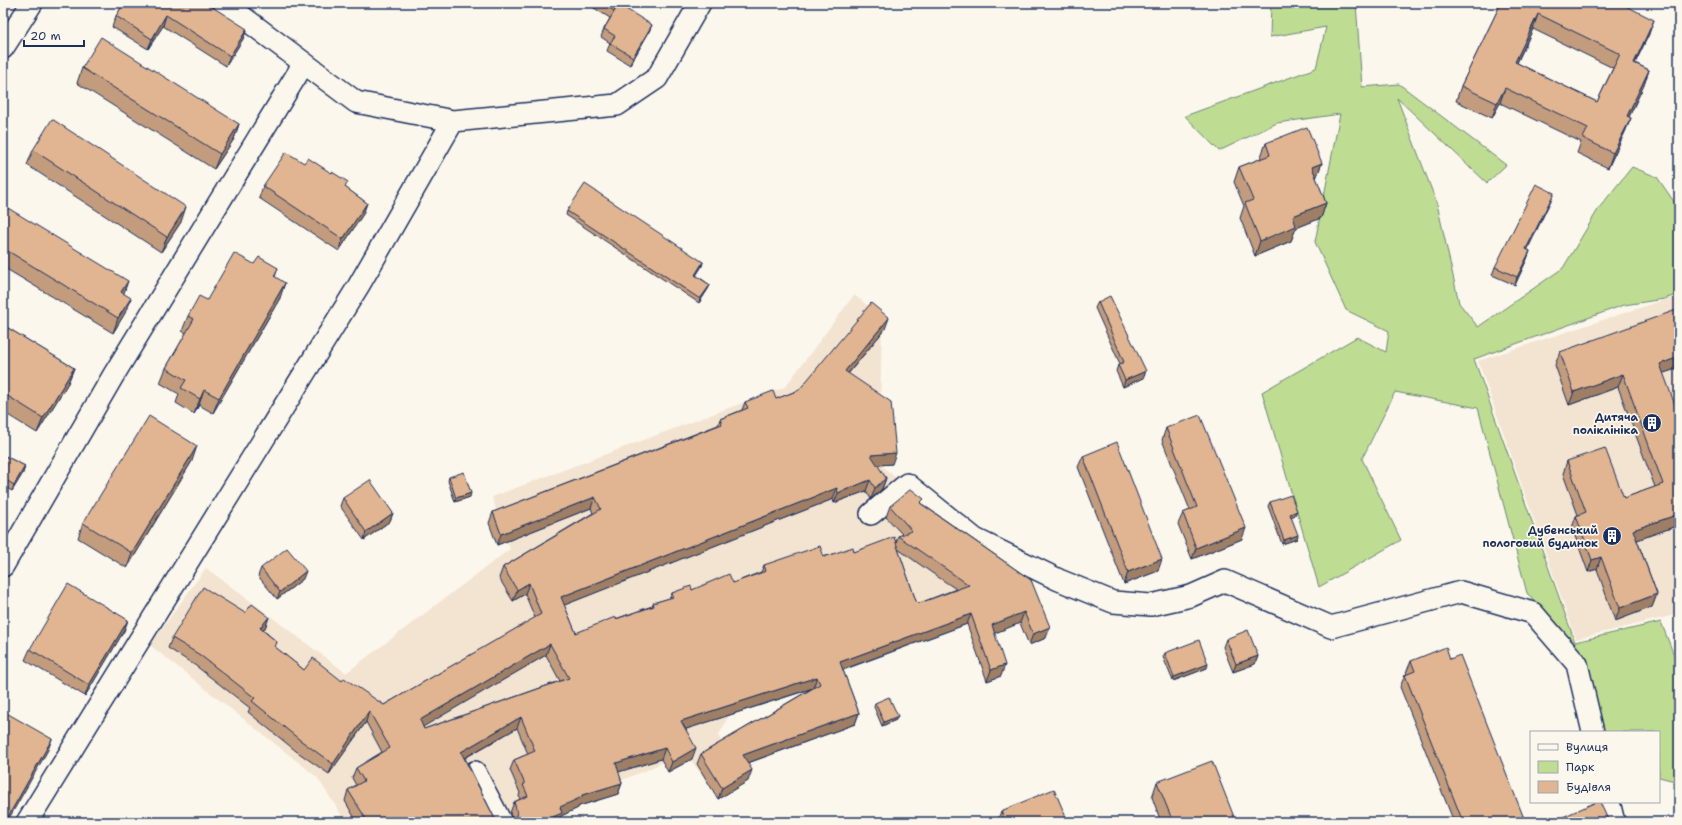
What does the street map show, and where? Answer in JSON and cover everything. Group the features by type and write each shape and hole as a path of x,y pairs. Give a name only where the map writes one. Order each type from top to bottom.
{"street":[{"path":"3,48 32,3"},
{"path":"224,3 356,102 453,121 617,105 658,78 700,3"},
{"path":"3,566 113,376 304,63"},
{"path":"26,822 359,285 453,121"},
{"path":"871,514 907,484 975,539 1059,580 1113,602 1151,605 1191,596 1225,581 1332,628 1461,592 1524,610 1533,613 1577,664 1593,731"},
{"path":"475,772 500,822"},
{"path":"1609,803 1614,822"}],"shaded area":[{"path":"854,295 882,317 879,463 982,555 991,606 738,697 719,735 729,768 707,782 684,751 647,770 536,815 538,822 346,822 317,777 150,645 206,568 346,673 510,549 492,497 785,387"},
{"path":"1679,295 1679,614 1576,639 1478,361"}],"green space":[{"path":"1271,3 1356,3 1362,87 1399,84 1506,165 1487,183 1397,98 1437,204 1459,303 1478,327 1563,268 1599,208 1632,167 1657,177 1679,209 1679,294 1664,299 1624,305 1474,359 1575,642 1661,622 1679,668 1679,782 1660,777 1660,731 1604,731 1583,662 1527,593 1478,408 1395,392 1362,459 1401,540 1319,587 1262,392 1357,337 1386,352 1389,331 1346,310 1315,242 1340,114 1277,123 1219,151 1185,116 1316,68 1326,27 1270,37"}],"building":[{"path":"124,3 206,3 247,29 230,56 166,15 152,39 116,16"},
{"path":"602,3 619,3 618,4 652,25 633,57 610,43 615,36 604,29 617,7 614,11"},
{"path":"1501,3 1620,3 1654,20 1634,63 1649,70 1627,116 1631,118 1613,153 1583,138 1588,128 1505,88 1497,103 1461,86","holes":["1538,14 1620,54 1597,102 1515,62"]},
{"path":"101,37 239,124 220,154 82,68"},
{"path":"52,119 186,207 167,237 33,150"},
{"path":"1307,127 1322,163 1312,167 1326,203 1293,216 1296,226 1260,241 1245,203 1253,200 1239,167 1270,155 1266,143"},
{"path":"286,152 304,163 308,158 348,182 345,187 367,203 343,239 263,186"},
{"path":"585,184 703,262 695,275 710,285 700,299 567,211"},
{"path":"1536,184 1554,193 1526,249 1530,251 1517,277 1495,267"},
{"path":"3,205 128,281 121,292 131,298 118,318 3,248"},
{"path":"234,253 254,264 259,257 278,268 274,276 285,283 219,398 204,390 200,399 181,388 186,380 166,368 194,319 188,316 199,296 207,300"},
{"path":"1110,296 1146,371 1125,380 1118,365 1124,362 1098,302"},
{"path":"871,303 889,318 845,371 891,402 896,453 871,455 886,478 875,488 870,480 838,493 837,488 561,597 576,633 615,617 616,619 654,606 653,603 673,597 672,593 691,586 692,590 729,574 733,583 766,571 764,565 820,546 824,557 853,547 854,552 894,537 917,604 969,585 898,536 912,531 890,506 911,489 924,499 920,503 1031,580 1050,627 1033,634 1024,612 992,625 1005,665 991,670 971,614 840,662 859,713 743,755 752,770 722,788 701,754 820,684 817,677 681,721 696,748 672,762 665,748 616,763 622,783 582,795 582,797 560,807 562,813 548,819 549,822 511,822 515,818 517,812 514,802 528,796 523,785 525,784 514,760 535,751 521,717 461,752 494,817 501,822 368,822 348,790 364,781 356,768 390,748 369,711 333,764 300,740 252,701 255,698 200,655 172,638 203,587 245,613 252,604 269,617 260,628 277,642 274,646 304,670 313,658 342,681 344,678 384,705 541,614 529,583 517,590 503,567 601,509 595,497 501,534 493,512 722,424 720,419 748,408 745,402 773,391 776,399 799,390","holes":["550,644 569,678 424,729 420,720"]},
{"path":"1679,309 1679,357 1660,364 1679,416 1679,514 1633,530 1657,594 1620,608 1601,557 1592,560 1576,516 1586,512 1567,461 1605,448 1624,498 1663,484 1623,374 1574,392 1560,352"},
{"path":"3,325 74,368 43,418 3,393"},
{"path":"1200,415 1246,528 1196,548 1183,513 1197,507 1166,428"},
{"path":"149,416 197,446 132,553 83,523"},
{"path":"1117,442 1162,559 1128,572 1083,456"},
{"path":"3,455 25,466 14,485 3,478"},
{"path":"464,472 471,493 456,498 449,477"},
{"path":"370,480 393,513 366,532 343,498"},
{"path":"1291,495 1297,511 1290,514 1298,535 1284,540 1270,502"},
{"path":"287,548 306,571 280,592 261,568"},
{"path":"68,584 128,620 89,685 30,649"},
{"path":"1248,630 1258,656 1236,664 1226,639"},
{"path":"1199,640 1208,664 1174,677 1165,653"},
{"path":"1446,647 1450,659 1460,655 1525,821 1531,818 1533,822 1463,822 1405,675 1415,671 1411,661"},
{"path":"889,697 898,716 884,722 875,703"},
{"path":"3,711 52,739 5,822 3,821"},
{"path":"1212,761 1236,822 1173,822 1157,782"},
{"path":"1054,789 1068,822 998,822 1004,819 1001,811"},
{"path":"1594,803 1600,803 1609,822 1552,822"}],"place":[{"name":"Дитяча поліклініка","path":"1652,423"},
{"name":"Дубенський пологовий будинок","path":"1612,536"}]}
